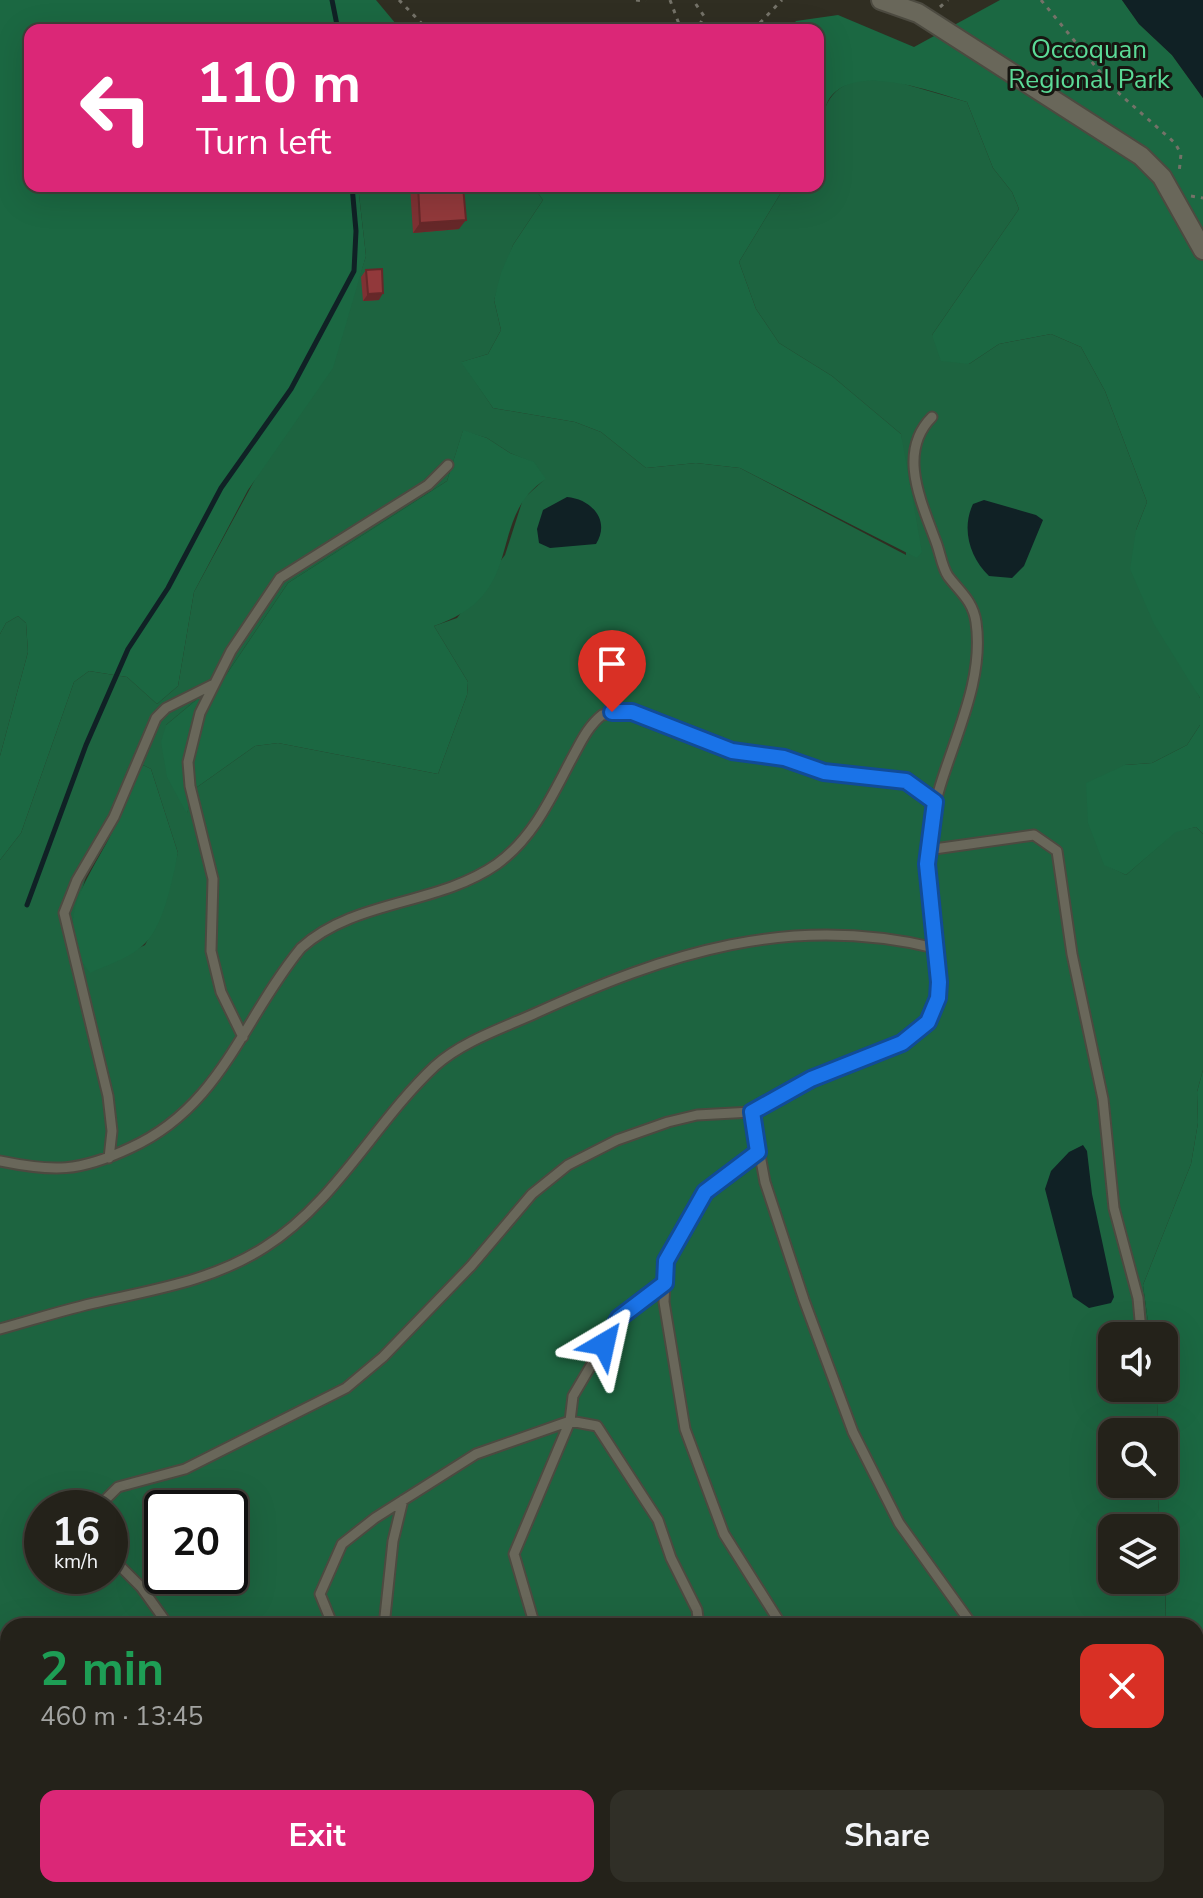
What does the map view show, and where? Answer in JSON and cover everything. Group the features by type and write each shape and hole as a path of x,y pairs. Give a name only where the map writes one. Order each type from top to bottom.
{"street":[{"path":"881,0 918,13 1141,156 1162,177 1203,250"}],"lane":[{"path":"115,1490 185,1469 353,1383 471,1266 532,1194 568,1165 617,1140 668,1122 725,1112 752,1112 801,1084 893,1048 917,1034 928,1022 938,998 927,850 935,802 970,692 977,643 972,606 946,574 917,489 916,438 932,417"},
{"path":"243,1037 221,992 213,962 213,879 190,786 188,762 193,737 212,685 280,578 428,485 448,465"},
{"path":"109,1158 112,1131 108,1096 64,913 77,880 114,817 156,718 166,708 212,685"},
{"path":"0,1161 66,1170 109,1158 154,1138 184,1116 210,1086 291,960 316,935 344,919 458,885 489,869 519,845 546,807 586,733 596,720 612,712 632,712 732,751 784,758 824,772 906,781 935,802"},
{"path":"927,850 1034,835 1050,843 1057,851 1072,954 1103,1099 1114,1208 1138,1298 1140,1320"},
{"path":"0,1329 178,1286 249,1258 297,1222 418,1083 451,1054 626,974 701,949 788,936 884,938 935,948"},
{"path":"752,1112 758,1152 804,1300 853,1432 899,1523 967,1618"},
{"path":"758,1152 705,1192 666,1261 664,1302 685,1429 724,1534 777,1618"},
{"path":"533,1618 514,1554 570,1421 573,1396 619,1318 665,1283"},
{"path":"330,1618 320,1594 342,1544 403,1500 476,1454 570,1421 597,1426 632,1476 658,1520 698,1618"},
{"path":"385,1618 393,1541 403,1500"},
{"path":"128,1574 163,1618"}],"path":[{"path":"399,0 422,24"},
{"path":"636,0 646,1"},
{"path":"670,0 679,24"},
{"path":"693,0 704,16 700,24"},
{"path":"759,24 782,0"},
{"path":"1041,0 1114,89 1175,143 1181,154 1181,185"},
{"path":"1188,195 1203,198"}],"green space":[{"path":"0,0 376,0 396,24 24,24 24,192 359,192 366,256 333,368 248,490 194,592 178,686 157,704 127,677 89,671 74,682 21,833 0,860 0,756 28,652 26,623 18,616 6,623 0,634"},
{"name":"Occoquan Regional Park","path":"1000,0 1122,0 1139,24 1172,55 1203,98 1203,834 1196,827 1176,832 1126,875 1104,865 1088,823 1086,783 1125,765 1152,763 1187,745 1200,725 1200,698 1154,624 1130,569 1136,530 1147,502 1105,391 1081,347 1051,334 999,344 969,364 941,361 932,335 1019,209 1012,192 993,168 967,102 893,82 855,82 839,89 828,101 824,111 824,24 794,24 796,21 838,15 914,47"},
{"path":"855,81 894,81 967,102 993,168 1012,192 1019,209 932,335 969,364 999,344 1051,334 1081,347 1105,391 1147,502 1136,530 1184,667 1200,698 1200,725 1187,745 1152,763 1125,765 1104,864 1126,875 1176,831 1196,827 1203,834 1203,1070 1197,1092 1198,1123 1191,1164 1143,1285 1148,1322 1098,1322 1098,1402 1157,1402 1158,1418 1098,1418 1098,1498 1158,1498 1159,1514 1098,1514 1098,1594 1165,1594 1166,1618 0,1618 0,860 21,833 74,682 89,671 127,677 157,704 178,686 194,592 351,302 366,256 359,192 537,192 543,200 513,245 494,300 501,330 488,354 462,362 493,408 575,422 601,432 646,468 696,463 740,468 906,555 901,434 832,376 779,343 756,309 739,262 781,192 824,192 824,111 838,90","holes":["463,431 487,438 510,453 534,463 545,479 523,499 505,555 457,618 434,626 468,682 467,695 438,774 278,743 255,746 193,790 187,813 166,725 226,675 288,583 447,481","143,765 151,769 178,853 157,922 145,945 90,972 71,927 87,873 112,832"]},
{"path":"537,192 781,192 739,262 756,309 779,343 832,376 901,434 922,552 917,558 740,468 696,463 646,468 601,432 575,422 493,408 461,362 488,354 501,330 494,300 501,273 513,245 543,200"},
{"path":"463,430 487,438 510,453 534,462 546,479 527,495 516,514 495,576 483,595 464,612 434,626 468,682 467,695 438,774 278,743 255,746 193,790 187,814 167,777 161,742 166,725 226,675 288,583 447,481"},
{"path":"18,616 26,623 28,652 0,756 0,634 6,623"},
{"path":"143,765 151,769 178,853 170,890 156,929 149,939 130,955 90,973 78,954 73,936 77,901 116,824 133,779"},
{"path":"1203,1070 1203,1618 1166,1618 1165,1594 1178,1594 1178,1514 1159,1514 1158,1498 1178,1498 1178,1418 1158,1418 1157,1402 1178,1402 1178,1322 1148,1322 1143,1285 1191,1164 1198,1123 1197,1092"}],"shaded area":[{"path":"1122,0 1203,0 1203,98 1172,55 1139,24"},
{"path":"567,497 584,502 596,512 601,527 596,544 550,548 539,543 537,529 543,510"},
{"path":"984,500 1036,515 1043,520 1024,566 1012,578 989,576 972,552 968,533 969,514 973,504"},
{"path":"1083,1145 1087,1151 1092,1194 1114,1297 1111,1303 1089,1308 1073,1297 1045,1189 1051,1171 1069,1152"}],"building":[{"path":"418,192 464,192 466,220 420,223"},
{"path":"382,269 383,293 368,294 366,270"}],"waterway":[{"path":"332,0 337,24"},
{"path":"27,905 86,745 128,649 168,588 221,488 291,389 354,271 356,231 353,192"}],"route":[{"path":"604,1344 619,1318 665,1283 666,1261 705,1192 758,1152 752,1112 796,1086 893,1048 917,1034 933,1013 939,982 927,864 935,802 906,781 824,772 784,758 732,751 703,743 632,712 612,712"}]}
